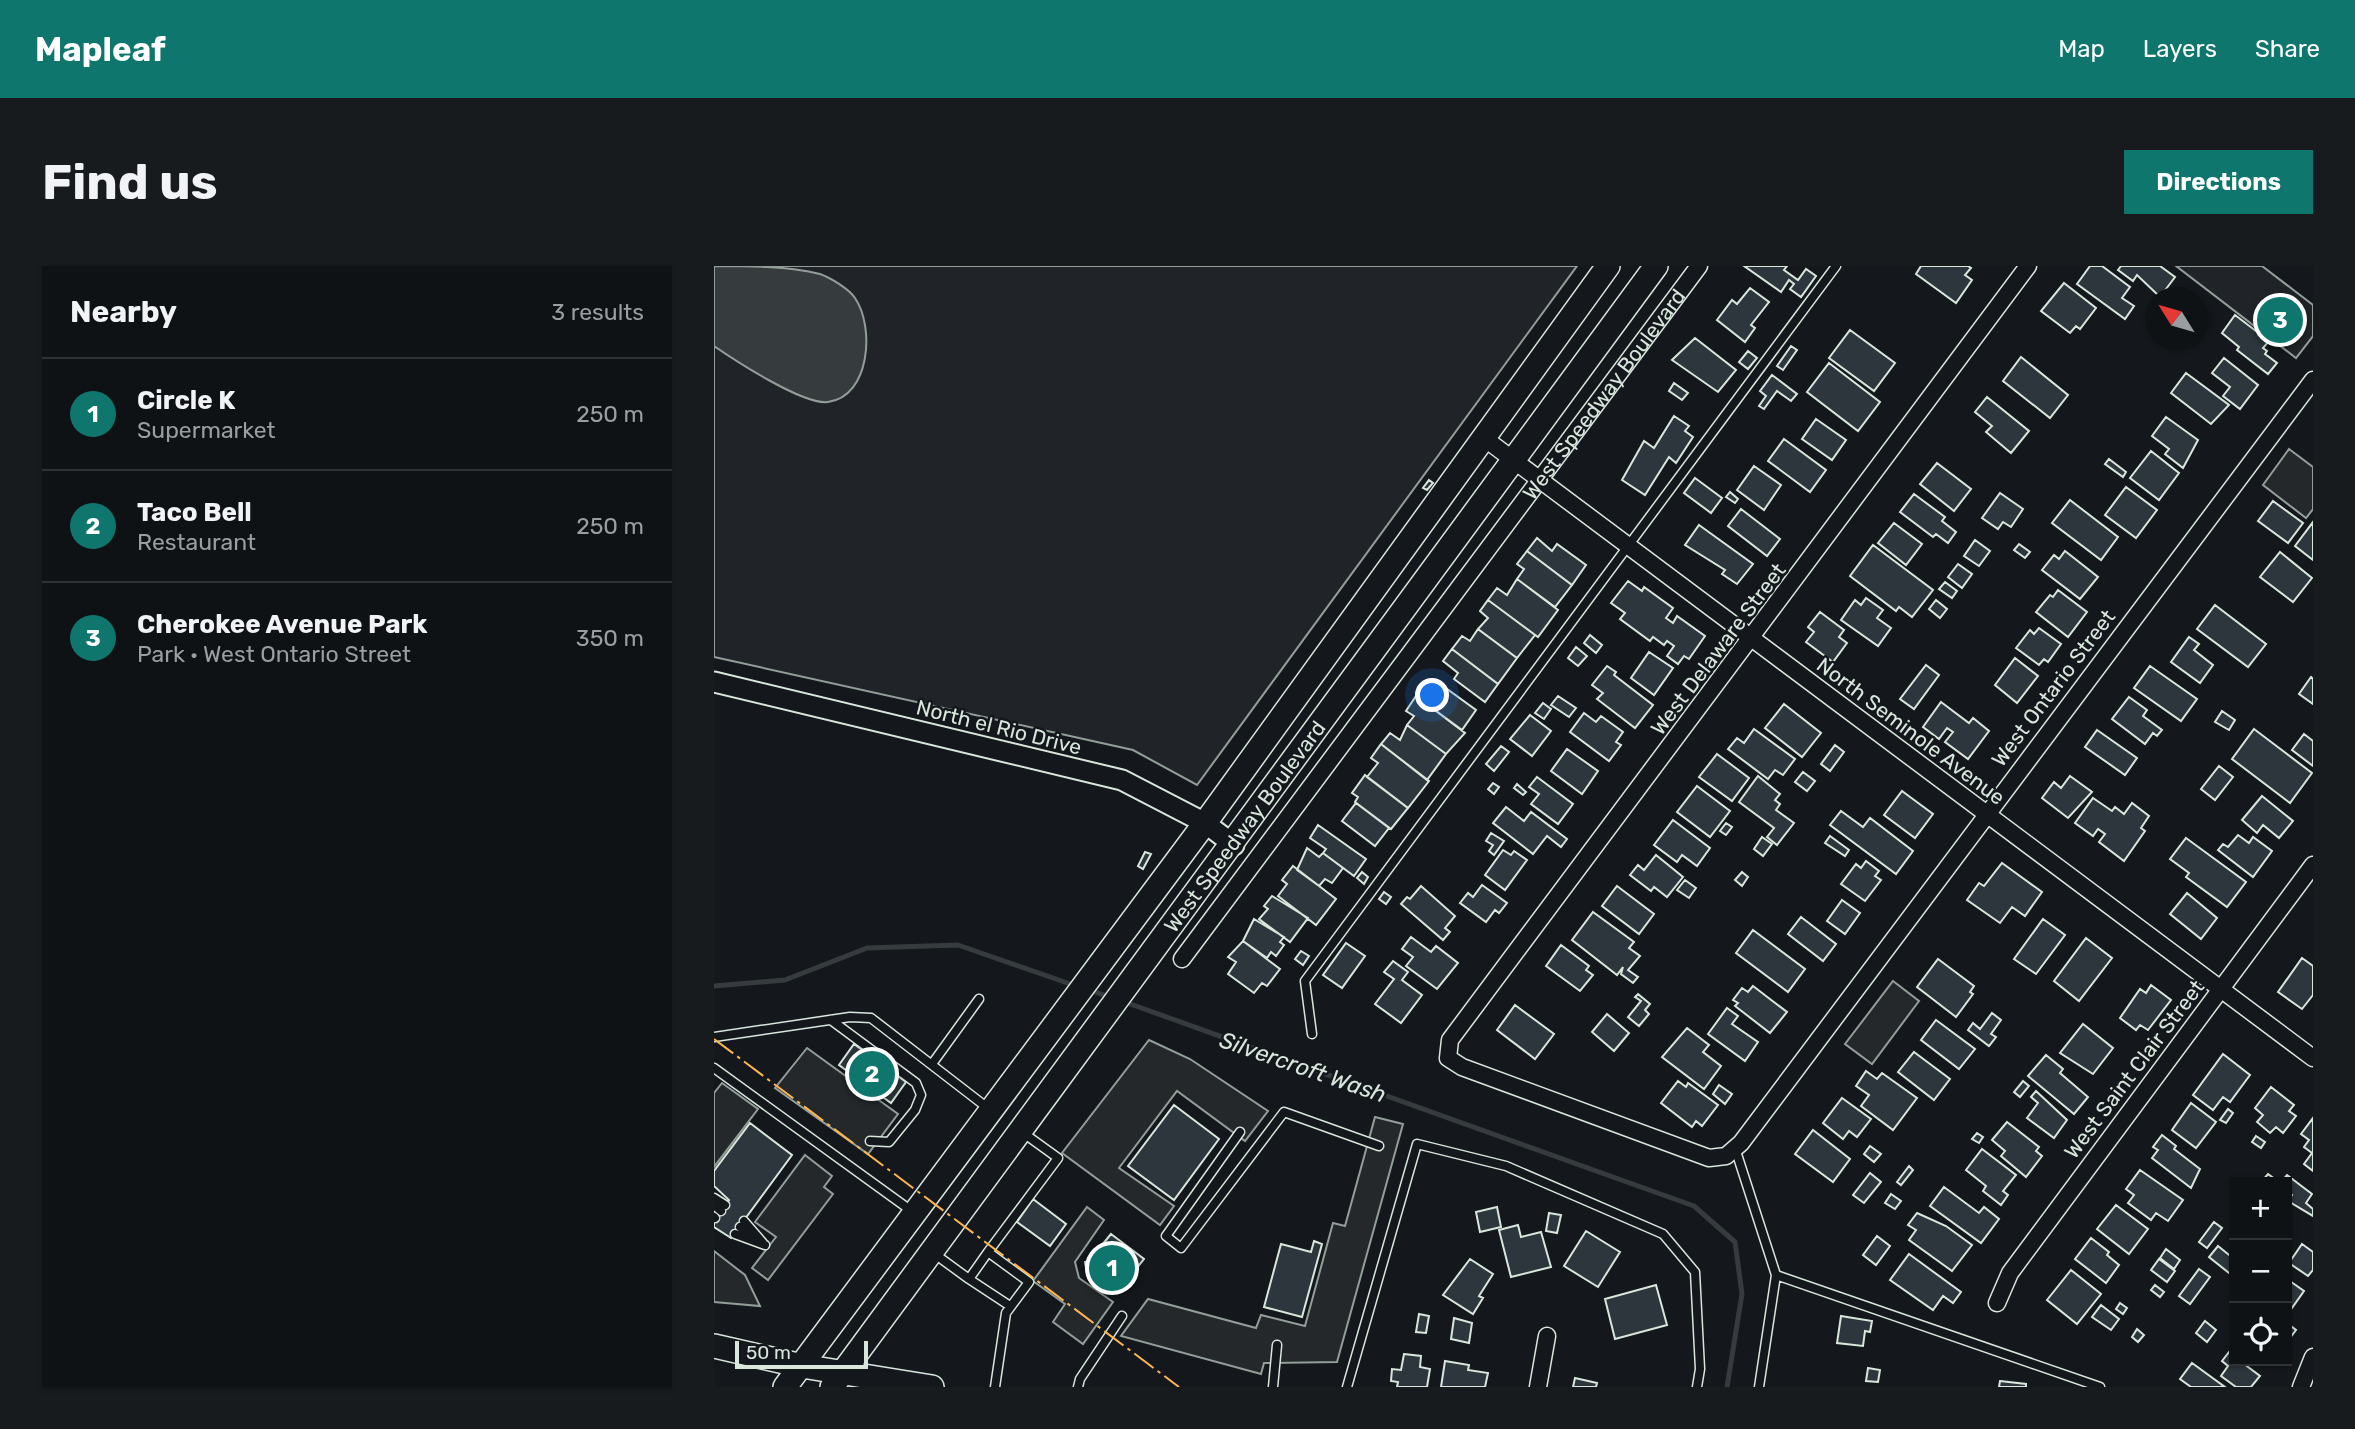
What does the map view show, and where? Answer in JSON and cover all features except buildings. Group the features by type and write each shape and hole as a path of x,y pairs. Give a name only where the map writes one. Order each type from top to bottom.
{"main road":[{"name":"West Speedway Boulevard","path":"785,1387 1205,823 1608,266"},
{"name":"West Speedway Boulevard","path":"838,1380 1234,845 1656,266"},
{"path":"992,1111 1021,1132"},
{"path":"714,1346 802,1366 838,1380 932,1387"}],"street":[{"name":"West Speedway Boulevard","path":"1182,959 1699,266"},
{"name":"West Delaware Street","path":"1731,1152 1709,1158 1462,1067 1448,1058 1450,1040 2028,266"},
{"name":"West Ontario Street","path":"1731,1152 2313,380"},
{"name":"North Seminole Avenue","path":"1484,438 2313,1058"},
{"name":"North el Rio Drive","path":"714,682 1122,780 1205,823 1256,860"},
{"name":"West Saint Clair Street","path":"1997,1303 2010,1273 2313,865"},
{"path":"1538,1387 1546,1336"},
{"path":"2301,1387 2313,1357"}],"lane":[{"path":"1312,1034 1305,981 1836,266"},
{"path":"932,1065 979,999"},
{"path":"714,1037 831,1020 871,1018 992,1111"},
{"path":"831,1020 916,1083 921,1095 915,1110 890,1142 870,1141"},
{"path":"714,1068 915,1214"},
{"path":"1240,1132 1166,1236 1181,1248 1283,1112 1378,1146"},
{"path":"969,1279 1058,1158 1021,1132"},
{"path":"1347,1387 1416,1143 1506,1166 1663,1234 1695,1272 1700,1369 1697,1387"},
{"path":"1731,1152 1776,1275 1759,1387"},
{"path":"714,1198 718,1211"},
{"path":"765,1245 740,1227 765,1245"},
{"path":"932,1252 1010,1306"},
{"path":"988,1252 1029,1282 1006,1313 995,1387"},
{"path":"1776,1275 2100,1387"},
{"path":"1078,1387 1080,1379 1122,1316"},
{"path":"1273,1387 1277,1345"}],"shaded area":[{"path":"714,266 1577,266 1197,785 1133,750 714,657"},
{"path":"714,266 807,271 820,274 849,291 861,311 866,342 865,359 853,388 842,397 828,402 803,397 770,381 714,346"},
{"path":"2176,266 2262,266 2313,305 2313,336 2296,358 2208,291 2208,287 2203,287"},
{"path":"2289,449 2313,467 2313,509 2306,518 2263,485"},
{"path":"1893,981 1919,1001 1872,1064 1845,1044"},
{"path":"1149,1040 1190,1059 1268,1111 1245,1141 1177,1091 1119,1168 1174,1206 1160,1225 1062,1153"},
{"path":"807,1048 898,1114 868,1154 775,1088"},
{"path":"722,1083 758,1109 714,1167 714,1093"},
{"path":"1375,1117 1403,1124 1337,1362 1264,1363 1261,1374 1121,1336 1148,1299 1256,1328 1261,1315 1305,1326 1333,1223 1345,1226"},
{"path":"805,1155 832,1176 824,1187 833,1194 768,1280 752,1268 776,1237 755,1222"},
{"path":"1087,1207 1104,1220 1075,1262 1079,1278 1113,1302 1083,1344 1053,1322 1065,1304 1033,1281"},
{"path":"714,1251 745,1275 760,1306 714,1302"}],"waterway":[{"name":"Silvercroft Wash","path":"714,986 785,980 867,948 958,945 1076,986"},
{"name":"Silvercroft Wash","path":"1089,990 1110,997"},
{"name":"Silvercroft Wash","path":"1122,1001 1694,1206 1735,1242 1742,1294 1727,1387"}],"power":[{"path":"714,1039 1179,1387"}],"place":[{"name":"Cherokee Avenue Park","path":"2280,320"},
{"name":"Taco Bell","path":"872,1074"},
{"name":"Circle K","path":"1112,1268"}]}
